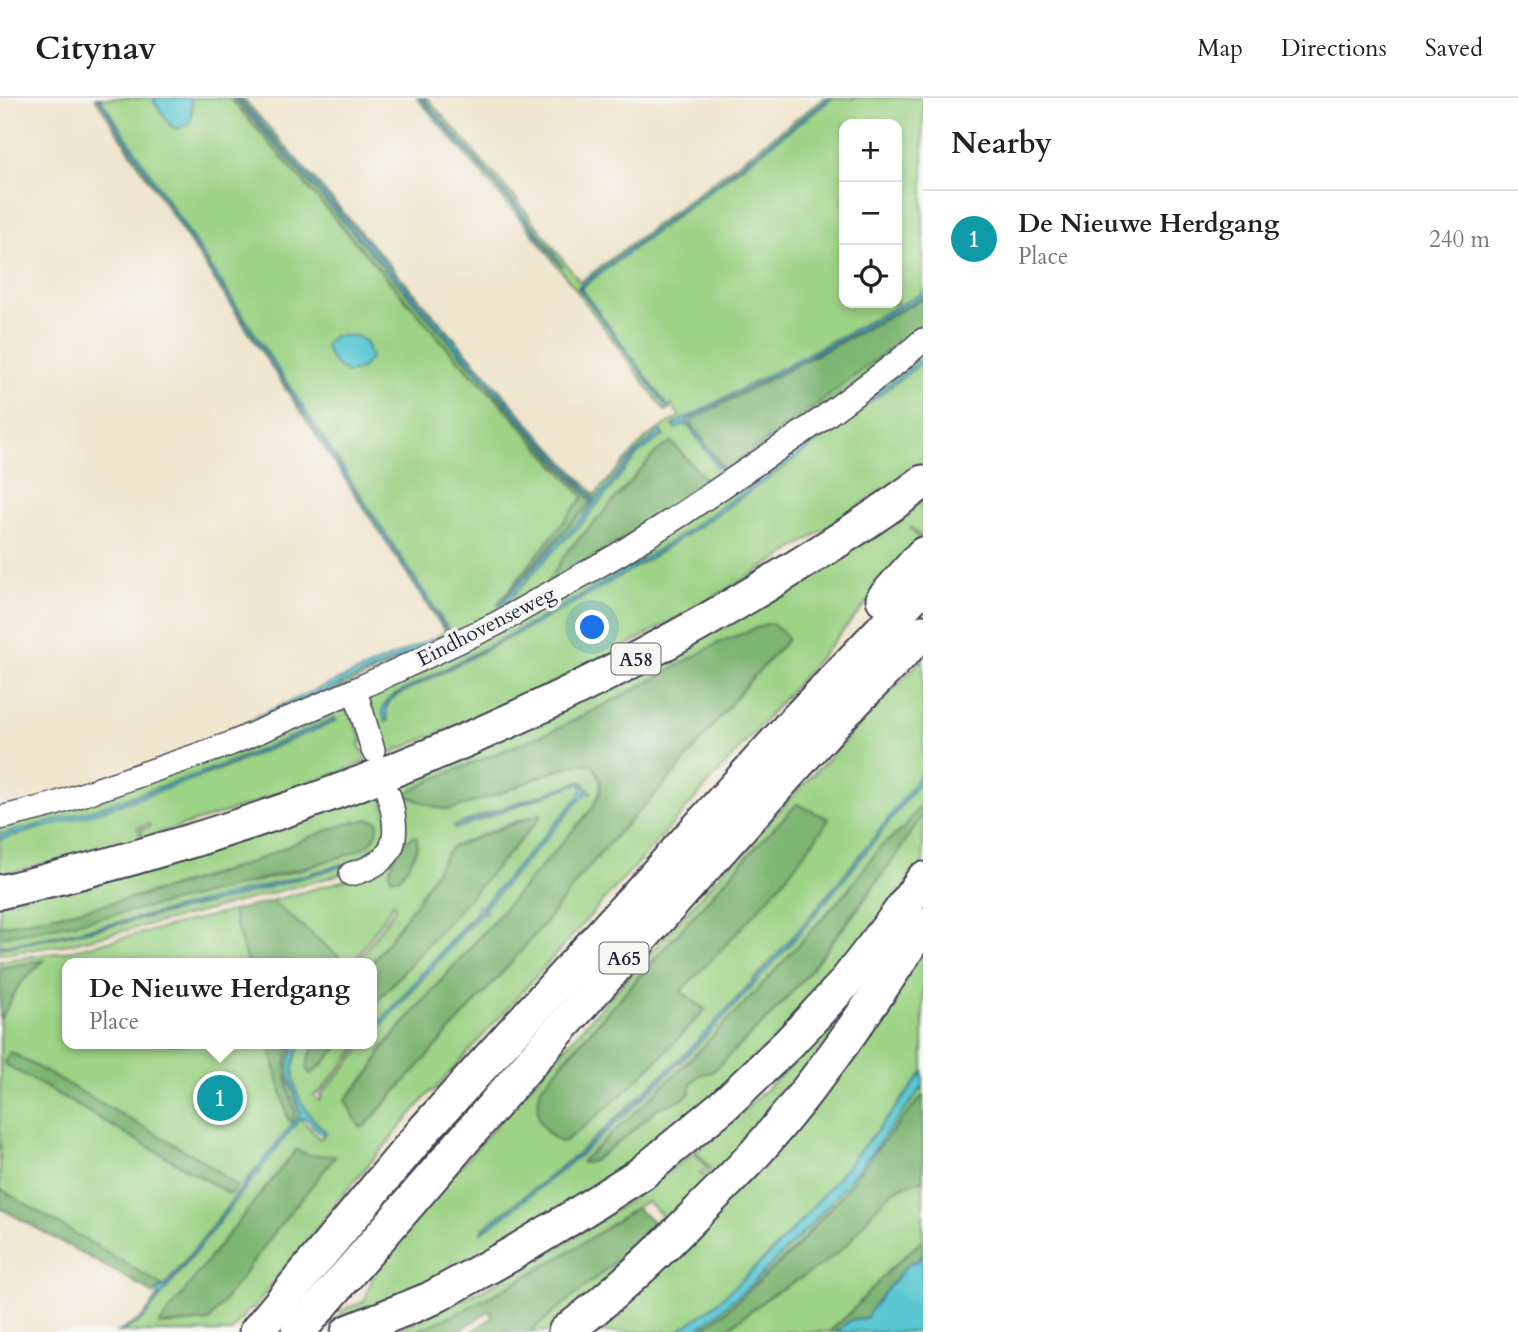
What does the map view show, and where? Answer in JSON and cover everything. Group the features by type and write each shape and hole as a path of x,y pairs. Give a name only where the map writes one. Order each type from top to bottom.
{"highway":[{"name":"A58","path":"0,892 147,855 290,810 495,728 632,661 729,608 828,547 923,482"},
{"path":"792,724 824,666 923,554"},
{"name":"A65","path":"265,1320 425,1129 792,724 923,586"},
{"name":"A65","path":"298,1332 551,1039 835,722 923,632"},
{"path":"348,1332 430,1299 540,1237 642,1173 725,1104 789,1043 843,985 923,880"},
{"path":"565,1332 634,1275 758,1150 817,1077 887,981 923,924"}],"street":[{"name":"Eindhovenseweg","path":"0,818 52,805 230,744 355,690 495,624 619,554 685,512 819,421 923,340"},
{"path":"355,690 373,750"},
{"path":"351,874 375,866 386,856 396,837 395,816 389,796"}],"green space":[{"path":"95,98 98,98 448,632 100,98 155,98 154,102 170,125 178,129 192,114 191,98 230,98 450,351 584,497 506,595 591,501 234,98 595,502 500,605 503,607 584,521 637,455 656,439 663,437 655,435 635,454 596,501 239,98 243,98 595,495 645,439 680,416 671,404 670,409 665,411 523,222 417,98 420,98 510,201 562,267 517,206 423,98 427,98 517,200 580,282 824,98 829,98 578,287 668,409 581,288 833,98 923,98 923,293 902,304 902,119 839,119 839,308 895,308 673,425 677,428 684,424 688,426 722,469 687,421 689,419 923,297 692,420 692,425 724,470 815,406 923,324 923,335 889,361 561,583 258,728 231,733 257,716 258,721 437,642 434,638 445,632","holes":["671,442 708,482 568,550"]},
{"path":"230,98 234,98 592,502 498,605 583,497 450,351"},
{"path":"923,299 923,324 815,406 723,471 692,425 692,420"},
{"path":"923,345 923,358 747,489 672,541 530,624 394,695 387,700 384,707 385,722 388,721 388,705 394,697 539,622 663,550 776,472 923,362 923,461 804,542 639,639 519,698 388,754 382,754 366,702 371,693 484,633"},
{"path":"671,442 708,482 651,522 546,585 568,550 656,452"},
{"path":"923,495 923,537 910,528 920,540 861,610 740,749 433,1092 431,1091 342,1196 253,1309 248,1310 231,1332 122,1332 143,1319 257,1173 259,1174 259,1170 300,1118 320,1139 326,1133 304,1109 296,1091 294,1072 299,1049 313,1049 308,1060 320,1067 336,1049 357,1049 318,1094 316,1093 314,1096 319,1101 322,1098 320,1096 361,1049 377,1049 377,1030 481,912 486,912 483,909 586,793 590,794 583,782 574,785 583,786 579,797 481,907 476,907 478,909 377,1025 377,1001 541,814 516,821 452,847 376,958 360,958 395,908 394,903 356,958 340,958 272,901 367,874 405,805 395,787","holes":["787,640 746,685 676,772 618,833 509,965 365,1126 360,1127 345,1100 371,1071 383,1048 410,1016 591,810 601,785 594,768 580,764 452,809 442,809 409,797 408,793 436,778 559,728 719,643","571,786 455,829 454,826 509,805","335,1156 209,1321 160,1325 217,1248"]},
{"path":"772,624 786,635 787,640 746,685 676,772 581,876 509,965 365,1126 360,1127 345,1100 371,1071 383,1048 410,1016 591,810 601,785 594,768 580,764 452,809 442,809 407,796 407,793 436,778 559,728 718,643"},
{"path":"923,658 923,771 877,834 792,938 694,1045 577,1154 482,1232 583,1152 685,1058 790,945 923,777 923,802 905,827 880,847 848,890 727,1023 582,1161 593,1161 658,1108 681,1100 690,1093 691,1083 699,1075 712,1072 766,1020 853,916 923,814 923,863 815,1002 661,1144 534,1230 332,1328 344,1309 364,1302 373,1276 371,1271 507,1112 753,838","holes":["797,805 829,819 777,887 680,991 705,1009 638,1078 565,1141 560,1142 546,1131 561,1063 749,854"]},
{"path":"341,707 354,722 363,742 359,744 367,760 354,767 230,811 143,838 141,830 150,827 149,824 138,828 141,839 0,875 0,839 74,819 235,764 335,718 206,771 77,815 0,835 0,824"},
{"path":"379,789 393,836 365,866 198,913 68,944 0,954 0,948 229,899 359,860 376,846 353,861 266,886 134,919 0,946 0,937 247,884 350,853 369,844 355,821 249,863 168,888 90,908 0,926 0,903"},
{"path":"923,802 923,814 899,851 806,976 772,1014 712,1072 699,1075 691,1083 690,1093 681,1100 658,1108 593,1161 583,1163 582,1161 685,1065 759,988 848,890 880,847 905,827"},
{"path":"797,804 829,819 778,887 681,991 705,1010 621,1095 565,1141 560,1142 541,1125 538,1104 541,1087"},
{"path":"540,814 541,817 377,1001 376,958 452,847"},
{"path":"370,819 378,821 376,834 371,842 355,852 335,859 187,899 0,937 0,926 95,907 188,883 249,863 324,832"},
{"path":"414,836 417,837 417,843 412,859 399,878 392,878 389,873 395,857"},
{"path":"272,901 340,958 246,958 232,911"},
{"path":"232,911 246,958 62,958 62,1049 270,1049 288,1119 296,1112 286,1070 290,1049 293,1049 289,1080 300,1114 161,1290 161,1285 0,1189 0,1020 19,985 43,961 0,968 0,961 69,951","holes":["11,1052 202,1160 237,1186 230,1194 5,1064"]},
{"path":"923,949 923,1072 800,1222 711,1308 679,1332 585,1332"},
{"path":"44,960 19,985 0,1020 0,968"},
{"path":"862,989 806,1084 556,1332 530,1332 655,1229 661,1214 647,1202 572,1250 474,1305 416,1332 392,1332 476,1293 542,1257 620,1207 694,1152 707,1167 699,1173 702,1176 710,1168 696,1151 789,1068"},
{"path":"270,1049 290,1049 286,1070 296,1112 291,1122"},
{"path":"313,1049 336,1049 310,1074 307,1070"},
{"path":"10,1052 202,1160 237,1186 231,1194 4,1063"},
{"path":"923,1085 920,1099 797,1246 726,1311 699,1332 694,1332 758,1277 817,1217"},
{"path":"923,1095 923,1180 892,1192 874,1210 848,1244 830,1259 774,1293 723,1332 699,1332 792,1252"},
{"path":"296,1150 310,1155 336,1156 283,1221 209,1321 159,1325 217,1248"},
{"path":"923,1180 923,1240 890,1269 829,1332 723,1332 774,1293 803,1277 892,1192"},
{"path":"0,1189 162,1285 154,1295 0,1208"},
{"path":"636,1208 658,1225 655,1229 530,1332 471,1332 492,1317 488,1312 456,1332 416,1332 529,1275"},
{"path":"923,1240 923,1254 918,1261 909,1263 868,1316 851,1320 836,1332 829,1332 890,1269"}],"water":[{"path":"98,98 122,130 448,632 433,611"},
{"path":"155,98 191,98 192,115 189,123 178,129 170,125 154,101"},
{"path":"236,98 239,98 596,500 635,454 661,431 663,435 637,455 584,521 502,608 500,605 595,502"},
{"path":"420,98 423,98 517,206 563,267 510,201"},
{"path":"829,98 833,98 581,288 668,409 578,287"},
{"path":"923,293 923,297 902,308 902,304"},
{"path":"895,308 902,308 689,419 687,421 722,469 720,471 688,426 684,424 675,429 673,425"},
{"path":"333,336 356,336 365,341 371,358 361,369 347,373 333,362 325,345"},
{"path":"923,358 923,362 813,445 663,550 567,607 394,697 386,710 388,721 385,722 382,710 389,698 530,624 672,541 747,489"},
{"path":"434,638 437,642 259,721 257,716"},
{"path":"335,718 336,721 171,787 129,802 0,839 0,835 86,812 170,784"},
{"path":"923,771 923,777 854,868 781,955 704,1039 599,1139 482,1232 617,1119 716,1021 833,889"},
{"path":"581,781 588,789 377,1030 377,1025 579,797 583,786 573,785 455,829 454,826"},
{"path":"377,846 369,855 350,864 229,899 0,948 134,919 266,886 353,861"},
{"path":"294,1049 299,1049 294,1069 297,1092 309,1113 326,1132 323,1135 305,1118 300,1119 143,1319 118,1332 142,1318 159,1295 159,1288 166,1286 300,1114 290,1080"},
{"path":"923,1072 923,1085 912,1101 809,1227 752,1284 711,1319 694,1332 677,1332 711,1308 770,1254 895,1109"},
{"path":"923,1254 923,1332 836,1332 851,1320 866,1318 909,1263 918,1261"}],"place":[{"name":"De Nieuwe Herdgang","path":"220,1098"}]}
